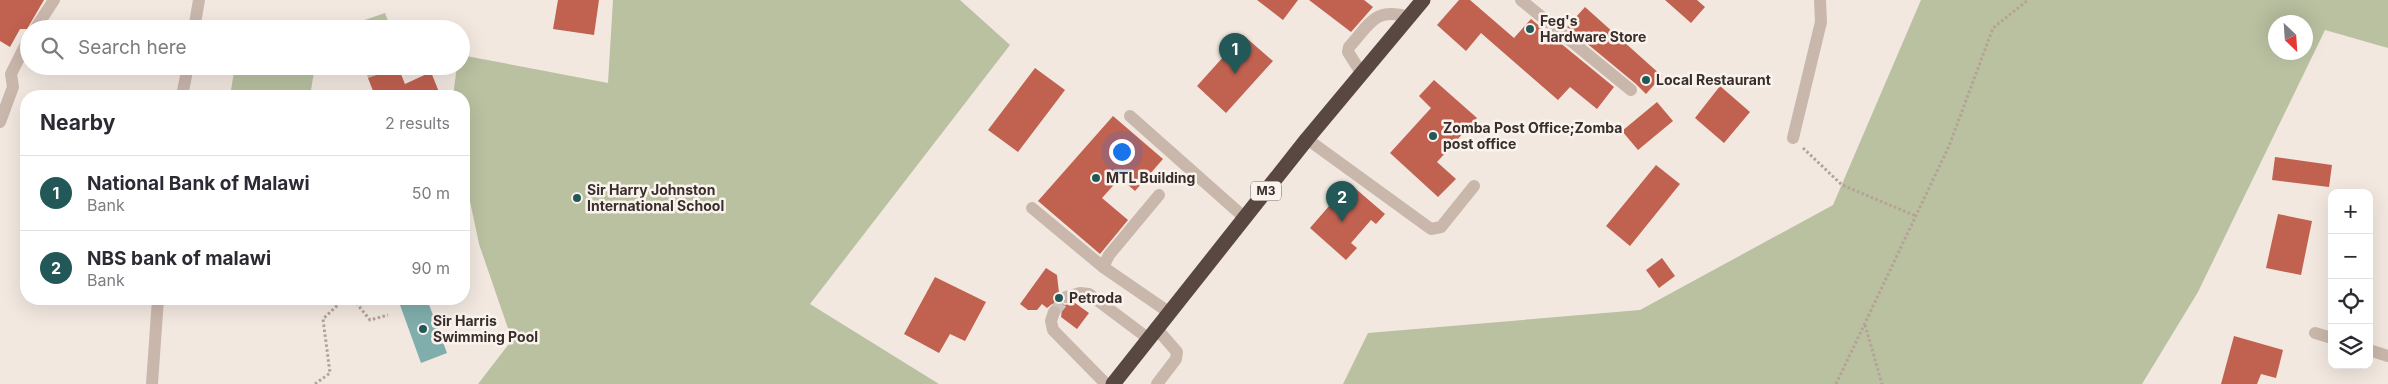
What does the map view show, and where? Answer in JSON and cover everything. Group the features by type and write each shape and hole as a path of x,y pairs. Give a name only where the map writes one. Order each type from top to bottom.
{"highway":[{"name":"M3","path":"1113,384 1307,139 1423,0"}],"street":[{"path":"41,20 54,0"},
{"path":"196,20 199,0"},
{"path":"1520,0 1631,90"},
{"path":"1793,138 1821,22 1820,0"},
{"path":"1362,74 1348,52 1349,46 1378,15 1392,12 1409,17"},
{"path":"0,122 12,87 11,74 20,56"},
{"path":"183,90 186,75"},
{"path":"1130,116 1245,218"},
{"path":"1307,139 1430,229 1441,227 1474,186"},
{"path":"1103,267 1109,255 1159,195"},
{"path":"1032,208 1103,267 1170,313"},
{"path":"1066,297 1080,293 1089,294 1153,334 1177,352 1176,359 1157,384"},
{"path":"152,384 158,305"},
{"path":"1054,312 1051,321 1053,330 1106,384"},
{"path":"2315,333 2328,337"},
{"path":"2373,351 2388,356"}],"path":[{"path":"1836,384 1949,146 1993,28 2028,0"},
{"path":"1793,138 1842,186 1916,216"},
{"path":"315,384 330,373 323,318 337,305"},
{"path":"358,305 370,320 388,316"},
{"path":"1864,325 1882,384"}],"green space":[{"path":"613,0 960,0 1010,45 810,304 939,384 478,384 512,340 479,244 470,201 470,90 454,90 456,75 470,75 470,57 608,83"},
{"path":"1921,0 2388,0 2388,48 2325,30 2313,55 2313,15 2268,15 2268,60 2310,60 2198,292 2142,384 1343,384 1368,333 1640,310 1833,205"},
{"path":"385,13 388,20 365,20"},
{"path":"234,75 314,75 311,90 231,90"}],"water":[{"name":"Sir Harris Swimming Pool","path":"400,305 429,305 447,353 421,363"}],"building":[{"path":"0,0 44,0 32,20 20,20 20,29 10,47 0,41"},
{"path":"558,0 599,0 594,35 553,29"},
{"path":"1257,0 1298,0 1283,20"},
{"path":"1309,0 1364,0 1373,7 1351,32"},
{"path":"1459,0 1470,0 1514,38 1531,19 1614,87 1597,109 1570,87 1558,100 1481,33 1466,51 1437,25"},
{"path":"1665,0 1697,0 1705,7 1691,23"},
{"path":"1585,7 1662,76 1646,94 1567,27"},
{"path":"1243,35 1273,61 1226,113 1197,86"},
{"path":"1035,68 1065,90 1018,152 988,130"},
{"path":"376,75 401,75 405,84 424,75 432,75 438,90 373,90 368,78"},
{"name":"Zomba Post Office;Zomba post office","path":"1434,80 1477,118 1437,162 1456,179 1438,197 1390,153 1431,108 1419,96"},
{"path":"1720,86 1750,112 1724,143 1695,118"},
{"path":"1657,102 1673,121 1638,150 1622,131"},
{"path":"1113,116 1163,159 1135,191 1120,178 1102,198 1128,220 1100,254 1038,201"},
{"path":"2275,157 2332,165 2329,187 2272,180"},
{"path":"1656,165 1680,184 1630,246 1606,226"},
{"path":"1349,183 1385,214 1376,224 1371,220 1351,243 1357,248 1346,260 1310,228"},
{"path":"2278,214 2312,221 2301,275 2266,268"},
{"path":"1662,258 1675,276 1659,288 1646,270"},
{"path":"1046,268 1057,275 1060,302 1065,305 1075,303 1089,313 1077,329 1061,317 1062,310 1057,304 1052,304 1047,308 1042,304 1037,310 1028,310 1020,304"},
{"path":"935,277 986,302 965,341 950,334 939,353 904,334"},
{"path":"2234,336 2283,350 2276,378 2261,374 2257,384 2221,384"}],"tunnel":[{"path":"1054,312 1066,297"}],"place":[{"name":"Feg's Hardware Store","path":"1530,29"},
{"name":"National Bank of Malawi","path":"1235,74"},
{"name":"Local Restaurant","path":"1646,80"},
{"name":"Zomba Post Office;Zomba post office","path":"1433,136"},
{"name":"MTL Building","path":"1096,178"},
{"name":"Sir Harry Johnston International School","path":"577,198"},
{"name":"NBS bank of malawi","path":"1342,222"},
{"name":"Petroda","path":"1059,298"},
{"name":"Sir Harris Swimming Pool","path":"423,329"}]}
